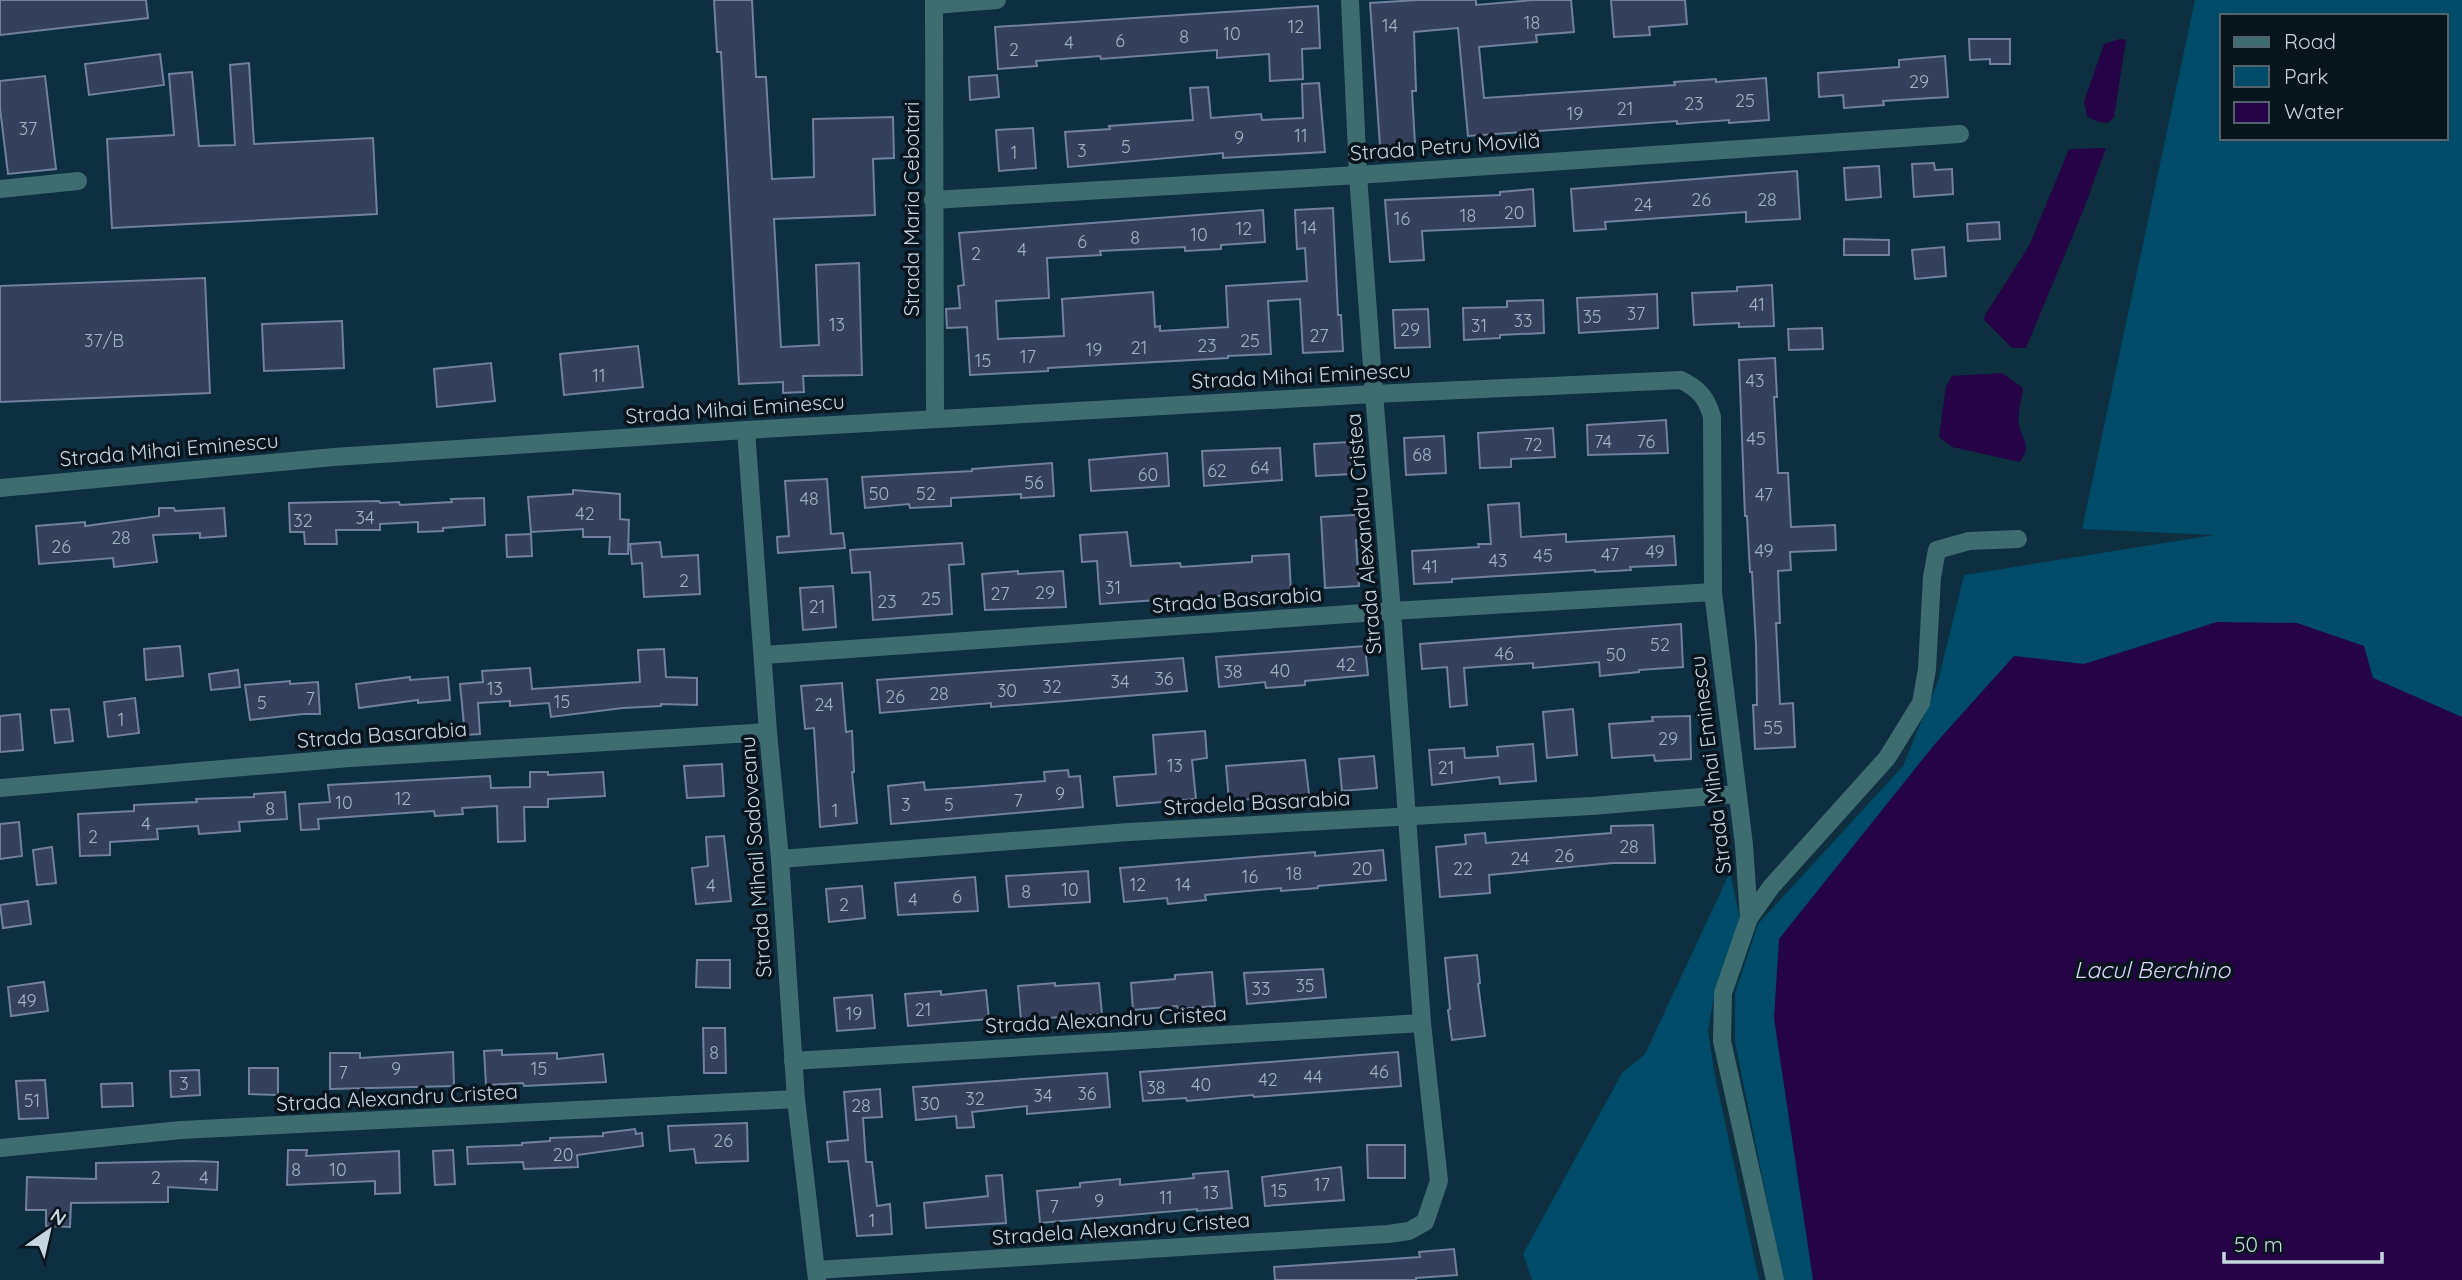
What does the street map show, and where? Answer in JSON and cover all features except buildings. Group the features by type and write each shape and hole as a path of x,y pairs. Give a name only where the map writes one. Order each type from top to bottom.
{"street":[{"path":"934,2 997,0"},
{"name":"Strada Alexandru Cristea","path":"1350,0 1358,175 1374,394 1422,1023 1439,1181 1425,1222"},
{"name":"Strada Maria Cebotari","path":"934,2 935,419"},
{"name":"Strada Petru Movilă","path":"933,200 1358,175 1960,134"},
{"path":"0,189 78,181"},
{"name":"Strada Mihai Eminescu","path":"0,488 334,457 746,430 1374,394 1681,380 1697,388 1708,401 1712,417 1713,592 1744,845 1749,918 1723,993 1722,1041 1775,1280"},
{"name":"Strada Mihail Sadoveanu","path":"746,430 796,1099 817,1275"},
{"path":"1749,918 1771,887 1887,758 1921,703 1927,669 1932,577 1937,550 1969,541 2018,539"},
{"name":"Strada Basarabia","path":"764,655 1392,611 1713,592"},
{"name":"Strada Basarabia","path":"0,788 350,758 768,732"},
{"name":"Stradela Basarabia","path":"780,859 1129,832 1592,806 1737,794"},
{"name":"Strada Alexandru Cristea","path":"793,1061 1422,1023"},
{"name":"Strada Alexandru Cristea","path":"0,1147 181,1130 796,1099"},
{"name":"Stradela Alexandru Cristea","path":"817,1275 1388,1234 1409,1231 1425,1222"}],"green space":[{"name":"Lacul Berchino","path":"2195,0 2462,0 2462,1280 1783,1280 1735,1042 1735,993 1758,924 1903,766 1938,681 1964,575 2214,535 2082,529"},
{"path":"1730,872 1740,920 1715,989 1708,1031 1714,1071 1759,1280 1532,1280 1523,1254 1622,1073 1645,1054"}],"water":[{"path":"2126,40 2114,117 2108,123 2098,122 2087,116 2084,102 2104,44"},
{"path":"2106,148 2026,348 2012,348 1984,320 1985,315 2029,246 2069,149"},
{"path":"2002,373 2023,388 2019,420 2026,451 2020,462 1952,447 1939,437 1946,386 1952,376"},
{"name":"Lacul Berchino","path":"2217,622 2297,623 2364,646 2373,678 2462,717 2462,1280 1813,1280 1774,1018 1779,939 1934,745 2014,656 2084,664"}]}
